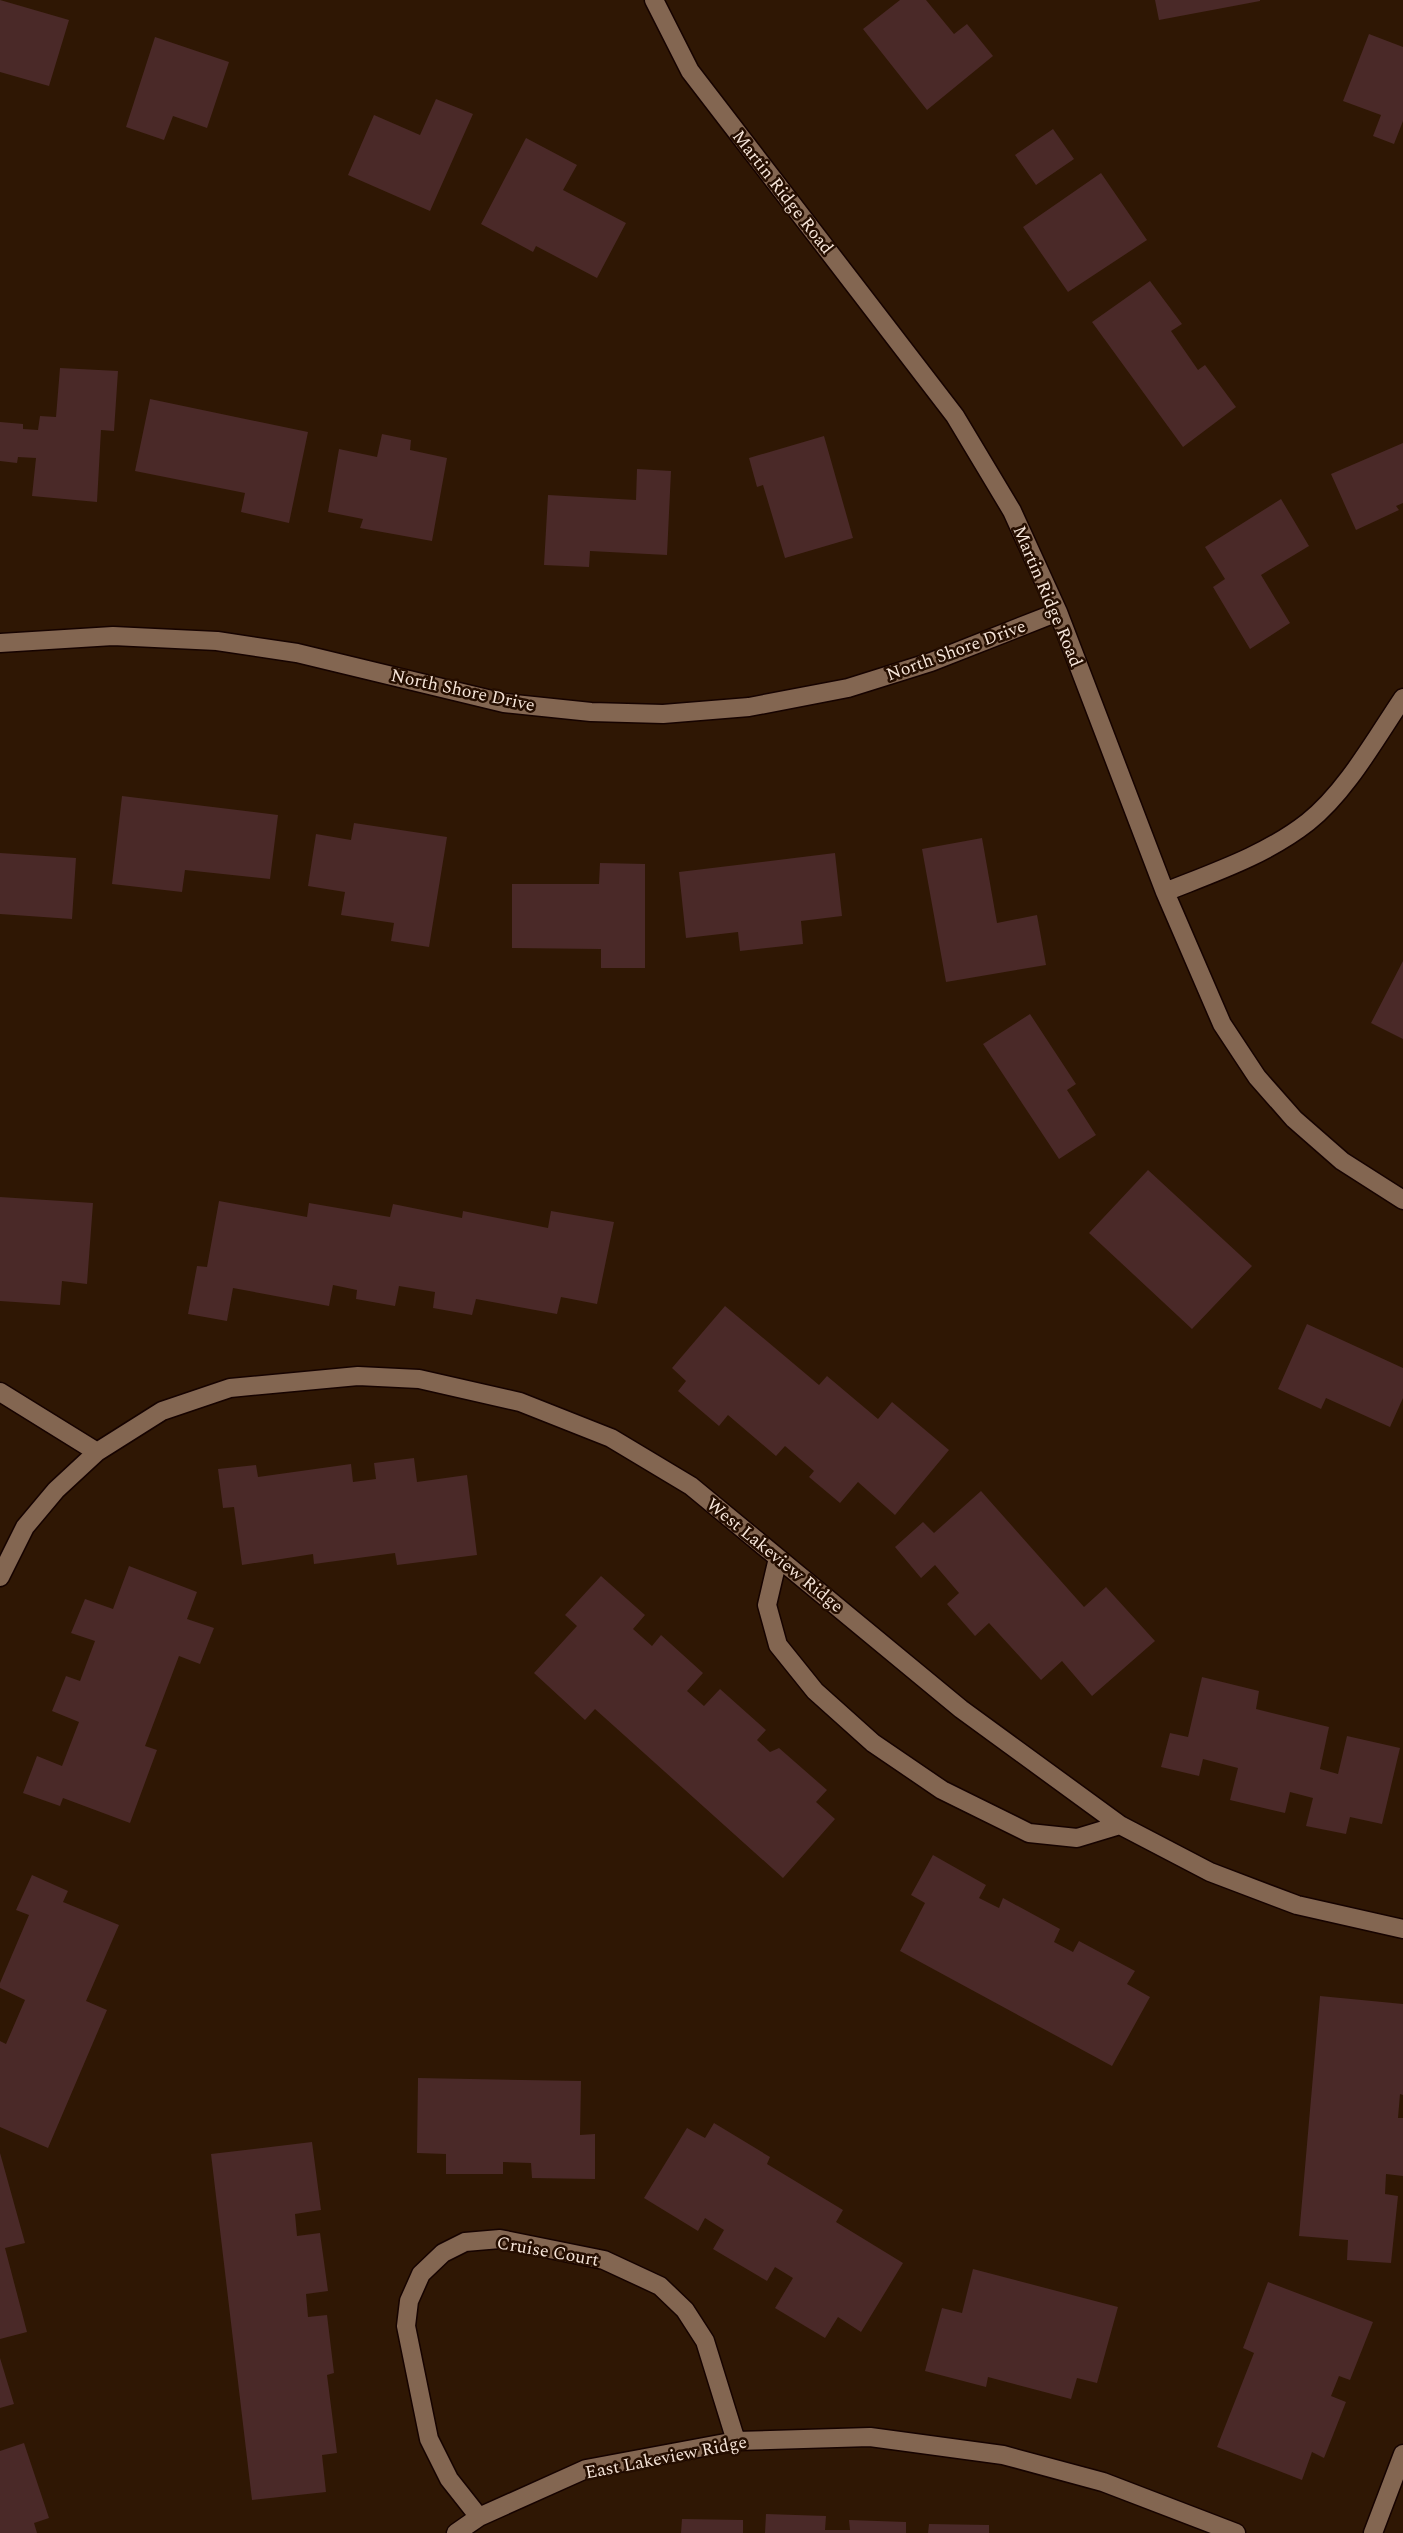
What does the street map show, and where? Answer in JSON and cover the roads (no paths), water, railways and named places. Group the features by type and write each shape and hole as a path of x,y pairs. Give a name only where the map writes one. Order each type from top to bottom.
{"street":[{"name":"Martin Ridge Road","path":"654,0 690,71 955,416 1012,511 1058,612 1165,892 1222,1024 1257,1077 1294,1119 1342,1161 1403,1200"},
{"name":"North Shore Drive","path":"0,643 113,636 217,641 297,653 504,703 591,712 663,714 749,707 848,688 932,662 1058,612"},
{"path":"1165,892 1264,852 1310,820 1341,788 1403,698"},
{"name":"West Lakeview Ridge","path":"0,1577 25,1527 56,1490 96,1452 162,1412 230,1388 358,1376 419,1379 520,1402 611,1438 691,1486 961,1709 1120,1825 1210,1872 1297,1905 1403,1929"},
{"path":"0,1392 96,1452"},
{"path":"778,1558 767,1605 778,1645 815,1691 873,1743 942,1790 1029,1833 1077,1838 1120,1825"},
{"name":"Cruise Court","path":"479,2517 449,2479 429,2439 406,2326 409,2301 421,2274 443,2253 465,2242 500,2240 604,2260 660,2286 685,2310 705,2341 736,2441"},
{"name":"East Lakeview Ridge","path":"456,2533 479,2517 586,2469 736,2441 870,2437 1003,2455 1103,2482 1236,2533"},
{"path":"1373,2533 1403,2454"}]}
